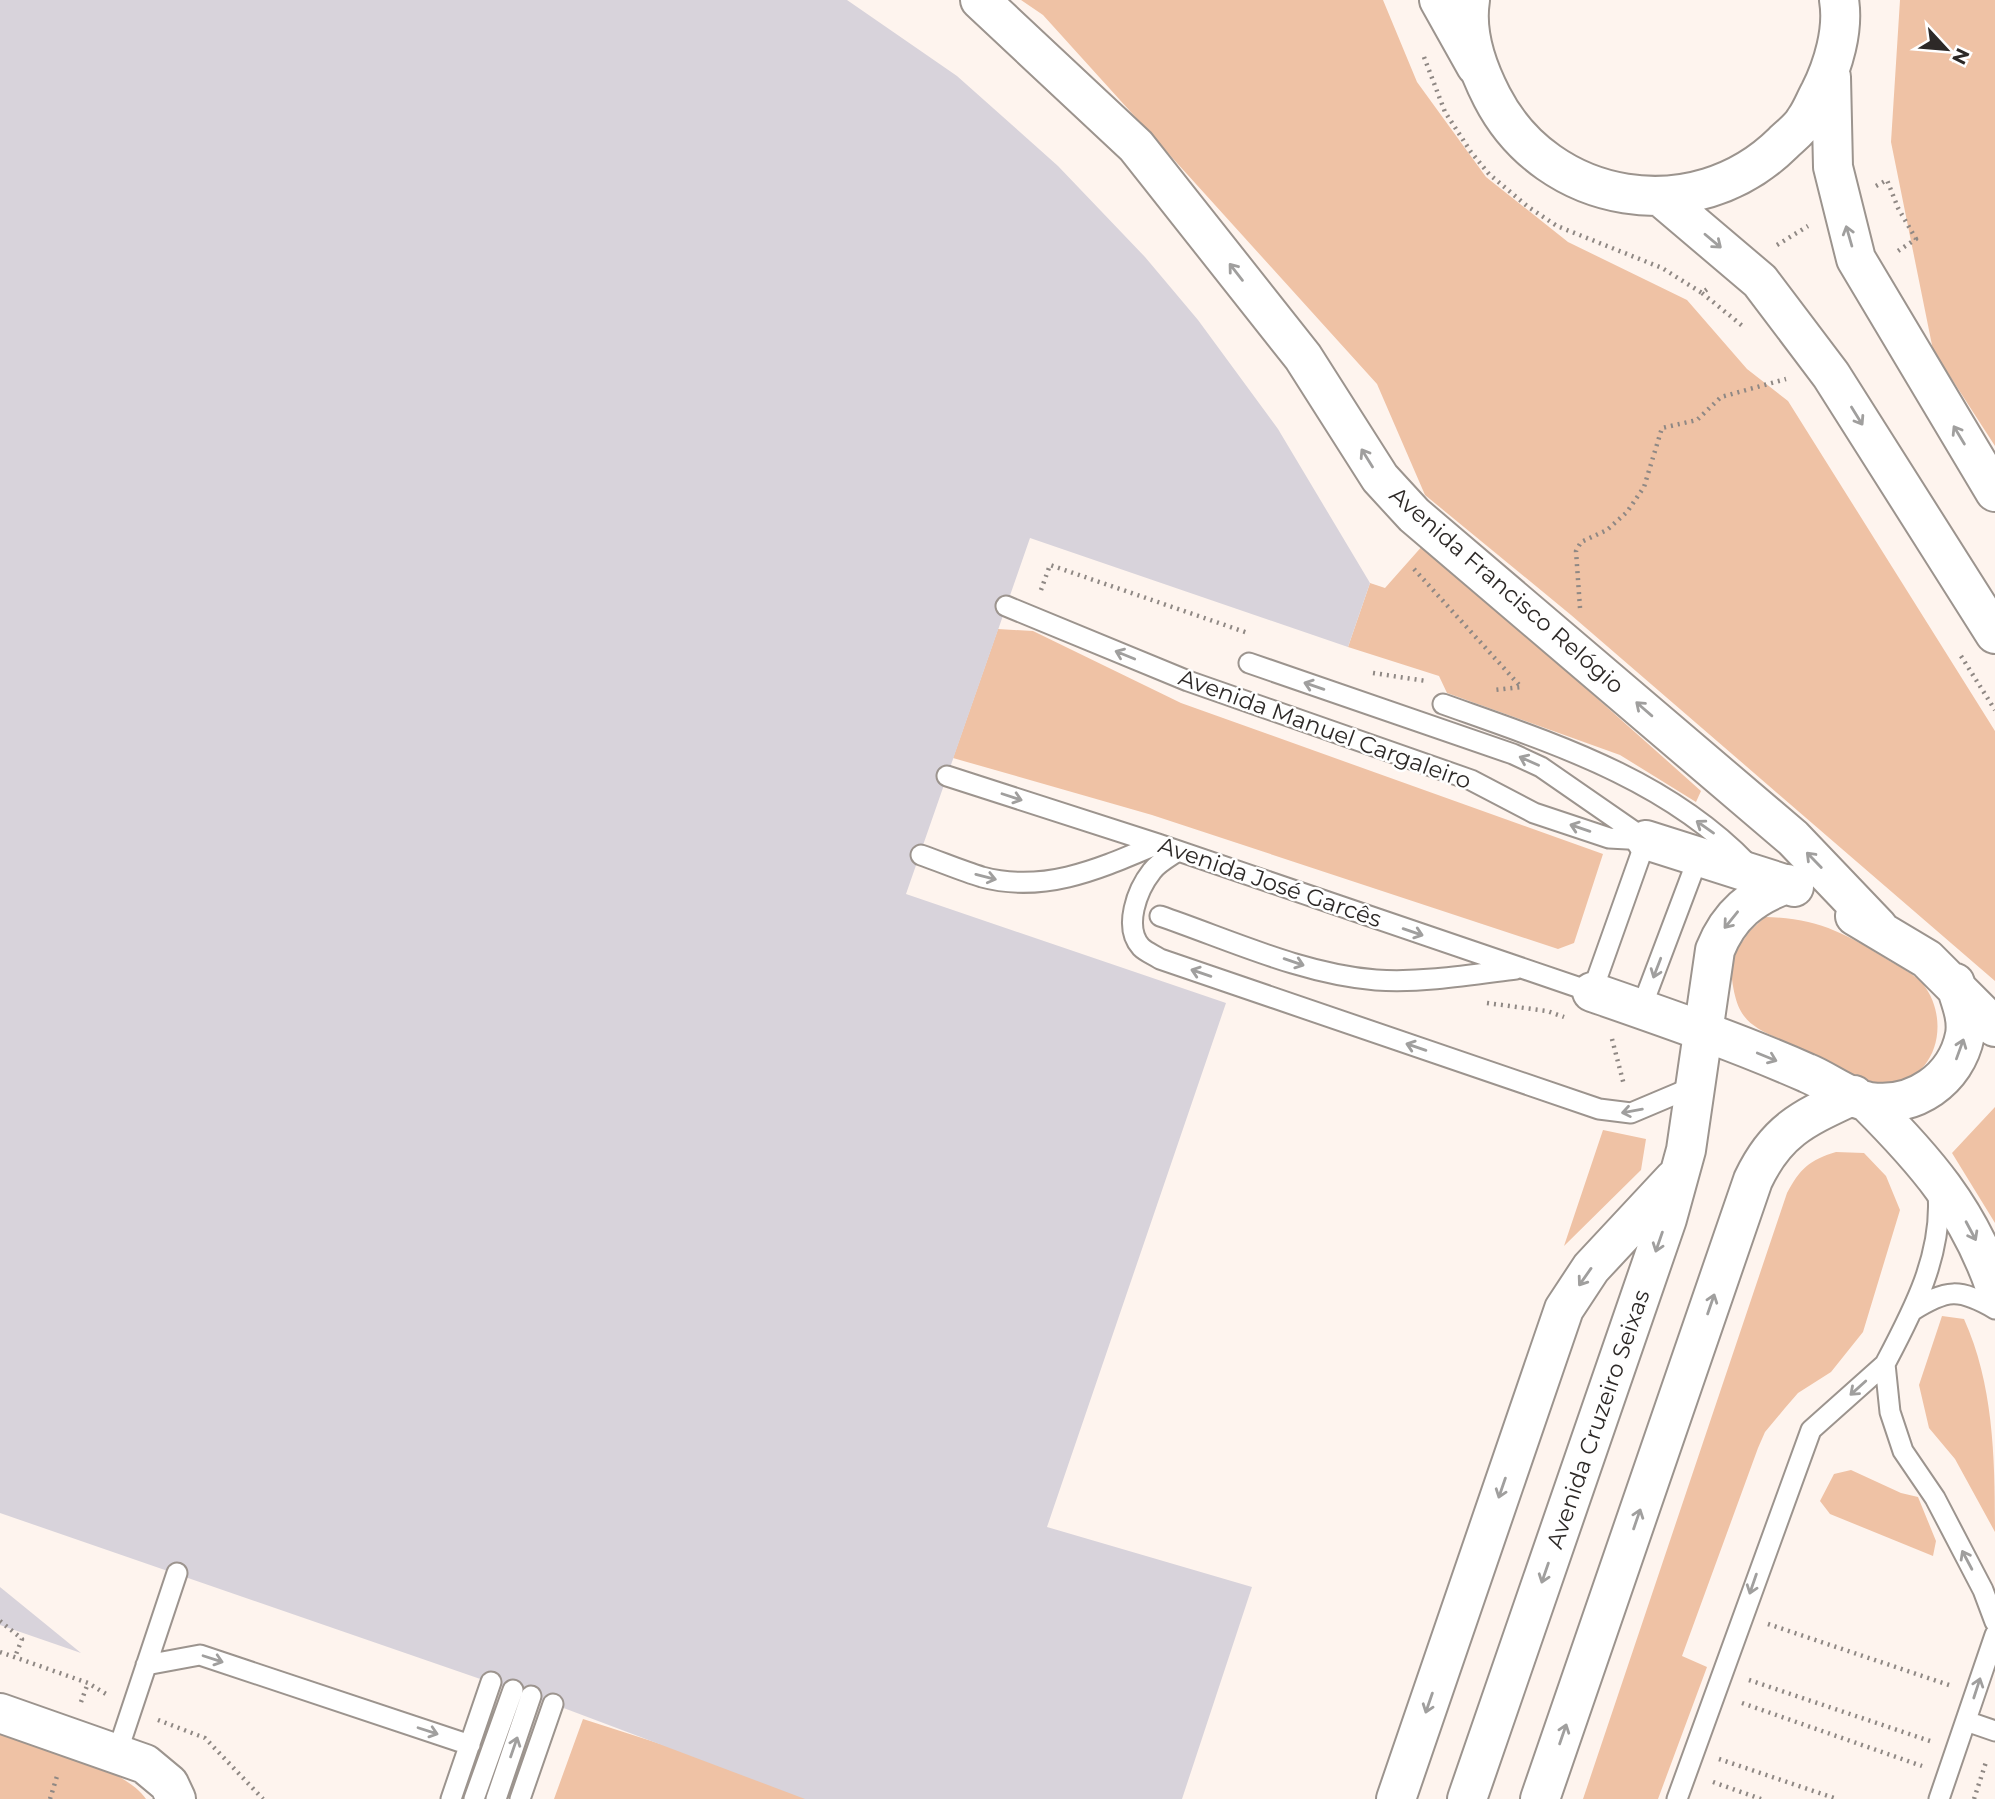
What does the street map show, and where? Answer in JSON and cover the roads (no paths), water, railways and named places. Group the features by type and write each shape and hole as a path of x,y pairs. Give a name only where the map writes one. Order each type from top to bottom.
{"street":[{"name":"Avenida Francisco Relógio","path":"980,0 1136,146 1303,357 1380,478 1414,515 1793,838 1878,927"},
{"path":"1440,0 1505,122 1548,164 1601,190 1661,197 1716,187 1766,160 1805,121 1831,71"},
{"path":"1470,0 1477,69"},
{"path":"1839,0 1841,12 1831,71 1833,167 1856,259 1995,492"},
{"path":"1661,197 1760,281 1831,375 1995,634"},
{"path":"1646,840 1771,878 1878,927 1927,959 1955,983 1995,1027"},
{"name":"Avenida Cruzeiro Seixas","path":"1467,1799 1680,1172 1715,950 1723,930 1771,878"},
{"path":"1540,1799 1758,1169 1775,1141 1796,1123 1861,1099 1899,1103 1922,1095 1942,1079 1955,1060 1965,1034 1964,1011 1955,983"},
{"path":"1582,1006 1641,1009 1808,1073 1861,1099 1936,1175 1983,1255 1995,1287"},
{"path":"1396,1799 1564,1309 1591,1268 1680,1172"},
{"path":"0,1713 145,1764 177,1794"}],"lane":[{"name":"Avenida Manuel Cargaleiro","path":"1006,606 1188,681 1471,780 1534,813 1609,838 1646,840"},
{"path":"1249,663 1513,754 1552,774 1646,840 1582,1006"},
{"path":"1443,704 1586,756 1637,780 1726,842 1771,878"},
{"name":"Avenida José Garcês","path":"947,776 1158,844 1520,968 1582,1006"},
{"path":"921,855 983,877 1042,883 1087,874 1158,844"},
{"path":"1178,851 1154,869 1141,887 1133,912 1133,933 1142,947 1160,958 1599,1109 1631,1113 1695,1086"},
{"path":"1641,1009 1698,858"},
{"path":"1160,916 1308,967 1377,980 1437,979 1520,968"},
{"path":"1677,1799 1811,1430 1885,1364 1912,1311 1933,1252 1940,1220 1936,1175"},
{"path":"1912,1311 1948,1293 1976,1298 1995,1309"},
{"path":"1885,1364 1890,1412 1903,1451 1934,1498 1983,1590 1995,1622"},
{"path":"117,1753 177,1573"},
{"path":"1939,1799 1995,1634"},
{"path":"146,1665 200,1655 470,1745"},
{"path":"451,1799 491,1682"},
{"path":"474,1799 522,1693 496,1799"},
{"path":"520,1799 553,1703"},
{"path":"1966,1721 1995,1731"}]}
